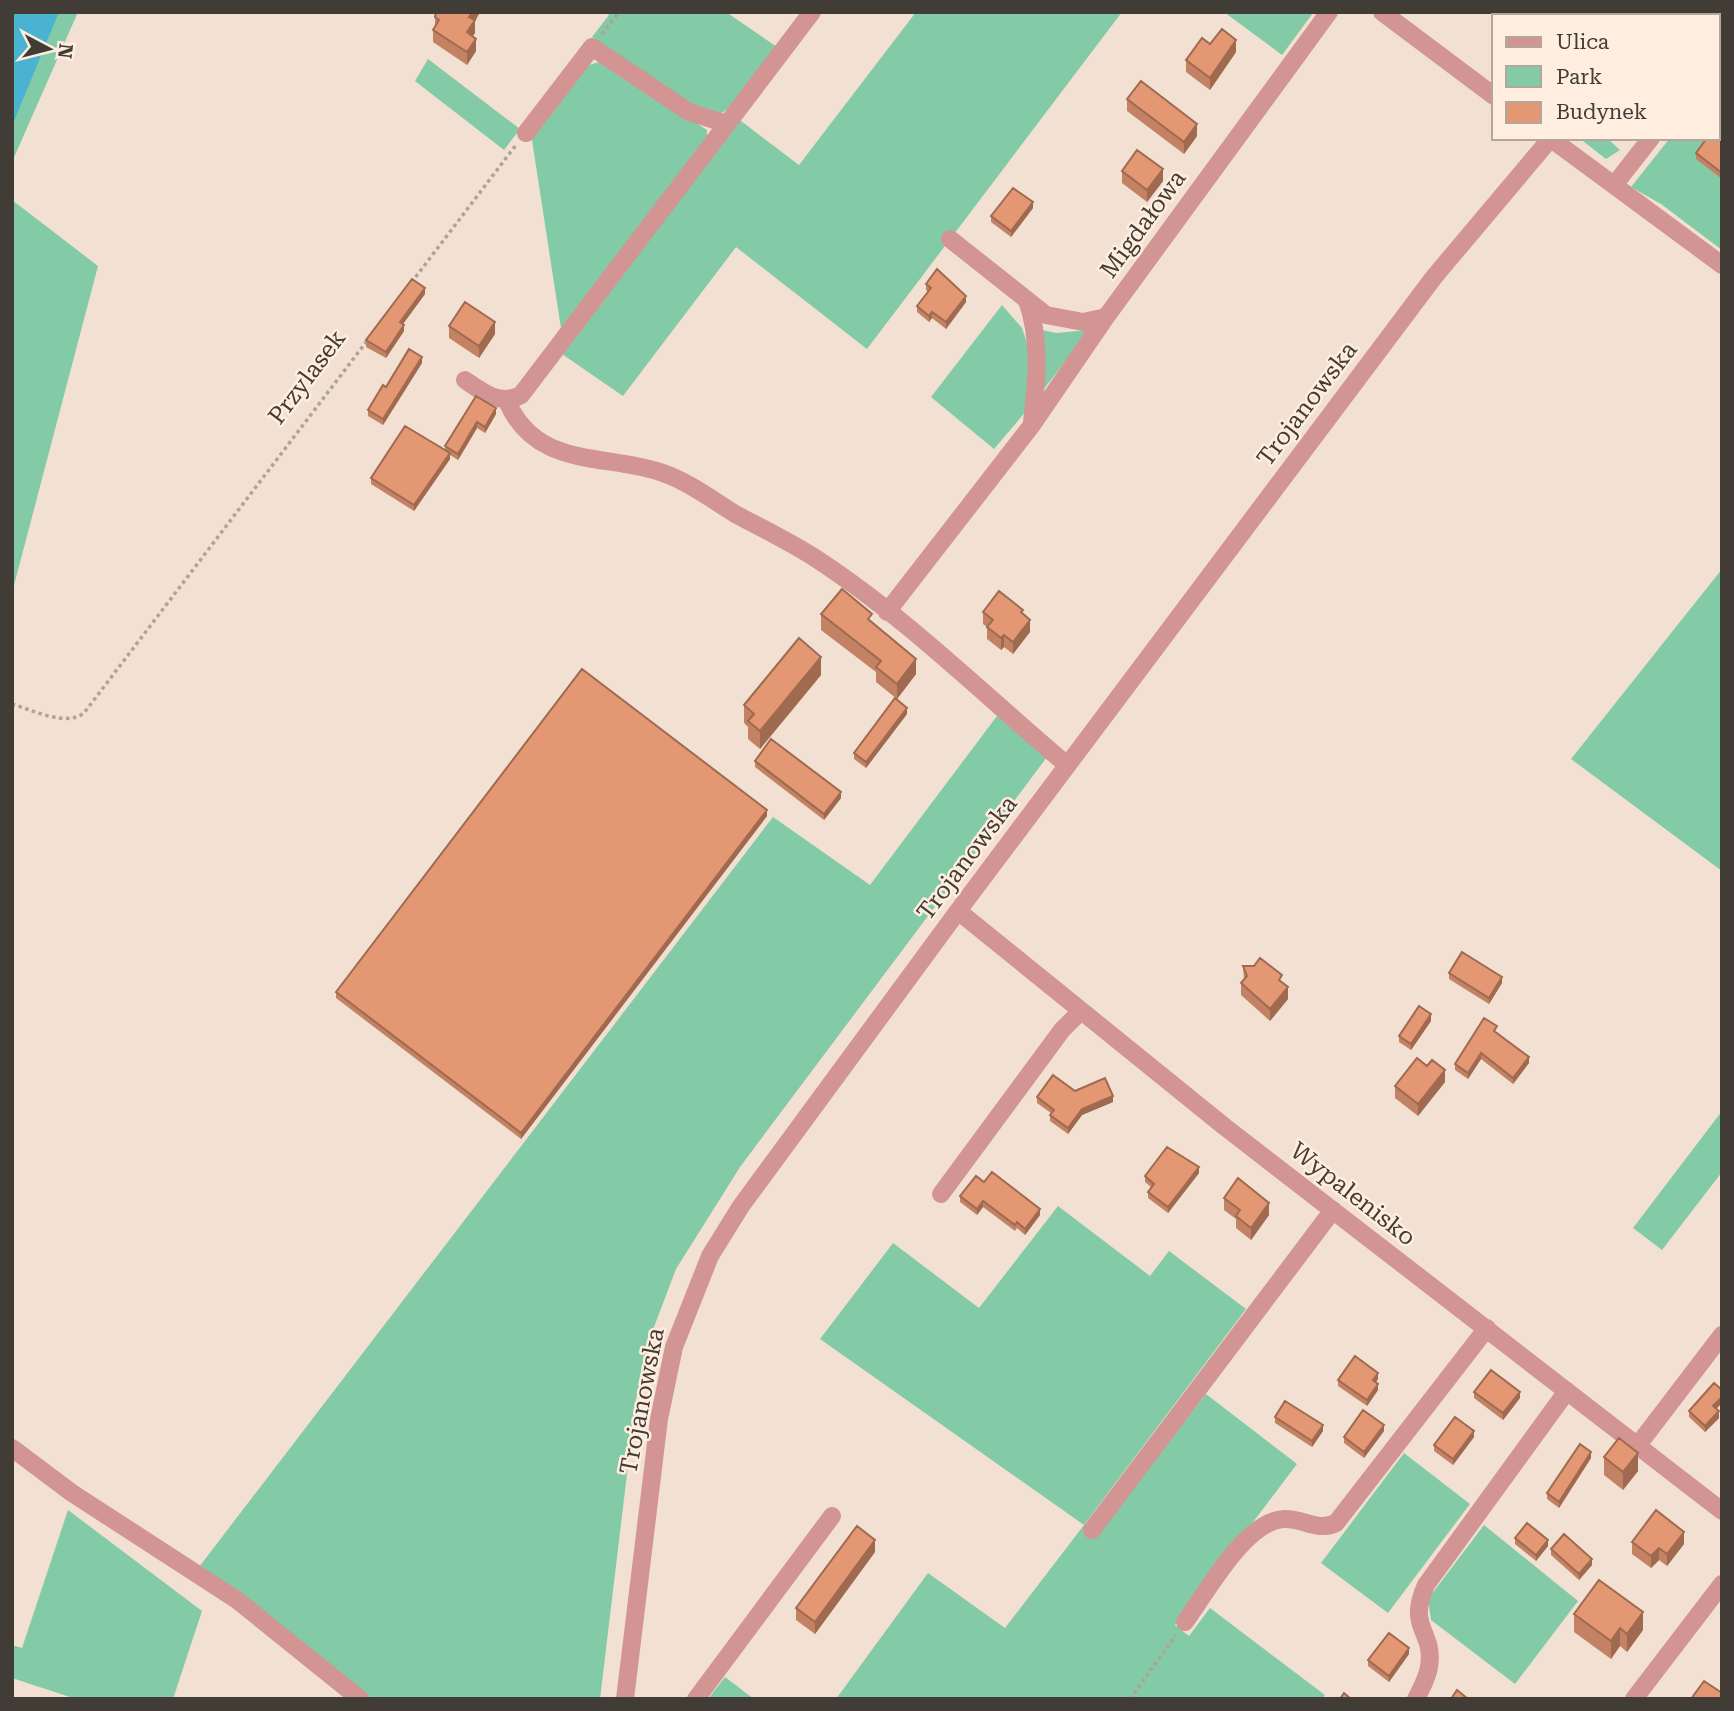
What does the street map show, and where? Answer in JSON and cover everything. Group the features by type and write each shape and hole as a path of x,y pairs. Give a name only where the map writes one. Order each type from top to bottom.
{"street":[{"path":"465,380 488,396 507,401 521,395 811,12"},
{"name":"Migdałowa","path":"950,239 1046,315 1083,323 1106,317 1329,12"},
{"path":"1382,12 1492,94"},
{"path":"526,133 592,47 690,112 727,124"},
{"name":"Trojanowska","path":"625,1699 659,1419 674,1347 710,1256 741,1206 958,911 1433,277 1549,140"},
{"path":"1554,140 1721,263"},
{"path":"1615,184 1649,140"},
{"path":"1027,300 1036,330 1038,365 1032,425"},
{"path":"887,612 1032,425 1106,317"},
{"path":"507,401 516,419 533,435 562,452 577,458 663,473 812,557 887,612 1067,765"},
{"name":"Wypalenisko","path":"958,911 1333,1210 1722,1511"},
{"path":"941,1194 1062,1030 1081,1011"},
{"path":"1092,1530 1333,1210"},
{"path":"1185,1622 1245,1540 1262,1524 1285,1519 1326,1528 1336,1523 1487,1328"},
{"path":"1638,1445 1722,1335"},
{"path":"1416,1699 1429,1666 1427,1640 1417,1620 1418,1604 1426,1586 1567,1391"},
{"path":"12,1448 72,1493 237,1600 360,1699"},
{"path":"696,1699 832,1516"},
{"path":"1634,1699 1722,1584"}],"path":[{"path":"592,47 618,12"},
{"name":"Przylasek","path":"12,704 58,718 77,718 84,713 526,133"},
{"path":"1130,1699 1185,1622"}],"green space":[{"path":"12,12 78,12 12,162"},
{"path":"606,12 726,12 777,47 737,102 722,113 692,107 592,37 609,15"},
{"path":"916,12 1122,12 867,349 736,247 623,396 559,352 737,118 799,165"},
{"path":"1224,12 1313,12 1313,13 1282,55"},
{"path":"428,59 520,129 504,150 415,81"},
{"path":"602,61 707,130 707,139 562,335 532,140 529,137 586,66"},
{"path":"1722,75 1722,250 1661,204 1631,187 1668,140 1720,140"},
{"path":"1582,140 1609,140 1620,150 1606,159"},
{"path":"12,200 98,266 12,593"},
{"path":"1002,305 1022,328 1029,349 1027,410 994,449 931,397"},
{"path":"1042,330 1056,333 1089,330 1044,389"},
{"path":"1722,569 1722,871 1571,759"},
{"path":"997,716 1047,757 740,1167 676,1269 654,1327 636,1399 600,1699 372,1699 199,1567 773,817 870,885"},
{"path":"1722,1111 1722,1172 1662,1250 1633,1228"},
{"path":"1058,1206 1150,1276 1169,1251 1246,1309 1084,1525 820,1339 893,1243 979,1308"},
{"path":"1206,1394 1297,1464 1175,1625 1189,1636 1210,1608 1325,1695 1322,1699 836,1699 928,1573 1005,1628 1084,1525 1098,1534"},
{"path":"1404,1453 1470,1504 1388,1613 1321,1563"},
{"path":"68,1510 202,1611 173,1699 76,1699 12,1678 12,1645 22,1648"},
{"path":"1484,1525 1578,1601 1515,1684 1431,1620 1428,1599"},
{"path":"725,1677 754,1699 708,1699"}],"water":[{"path":"59,12 12,126 12,14"}],"building":[{"path":"436,12 472,12 469,17 475,20 467,32 476,39 467,52 433,30 439,20 435,17"},
{"path":"1222,29 1236,40 1210,78 1186,60 1202,38 1210,44"},
{"path":"1141,81 1197,124 1184,142 1127,99"},
{"path":"1722,119 1722,173 1696,153 1706,140 1720,140"},
{"path":"1137,150 1163,169 1147,190 1122,171"},
{"path":"1013,188 1033,202 1011,231 991,216"},
{"path":"937,269 966,296 946,322 932,312 929,316 917,306 931,288 926,284"},
{"path":"412,279 425,288 400,322 404,325 386,352 366,340"},
{"path":"465,302 495,322 479,346 449,326"},
{"path":"409,349 422,357 383,419 368,410 383,385 386,387"},
{"path":"476,396 496,408 485,427 477,422 458,454 445,446"},
{"path":"405,426 450,453 414,505 371,478"},
{"path":"842,589 872,614 868,619 916,659 897,684 876,667 881,661 821,614"},
{"path":"999,591 1023,610 1021,612 1030,620 1013,642 1004,635 1001,638 987,627 993,620 983,612"},
{"path":"799,638 821,657 760,731 748,721 754,714 744,705"},
{"path":"582,669 767,810 521,1133 336,992"},
{"path":"895,698 907,708 866,762 854,753"},
{"path":"771,739 841,792 824,814 755,761"},
{"path":"1462,952 1502,977 1489,998 1449,973"},
{"path":"1260,958 1282,975 1279,980 1288,987 1270,1009 1241,983 1247,976 1243,966 1254,966"},
{"path":"1419,1006 1431,1014 1411,1044 1399,1036"},
{"path":"1484,1018 1497,1026 1494,1031 1529,1057 1513,1078 1481,1053 1468,1073 1455,1064"},
{"path":"1417,1058 1427,1066 1432,1060 1445,1070 1418,1104 1395,1086"},
{"path":"1053,1075 1075,1091 1105,1078 1113,1096 1082,1109 1068,1128 1050,1115 1054,1110 1037,1097"},
{"path":"1167,1147 1199,1167 1168,1207 1148,1192 1154,1184 1145,1176"},
{"path":"992,1172 1040,1209 1025,1229 1017,1222 1015,1225 983,1201 977,1209 960,1196 976,1176 984,1182"},
{"path":"1238,1178 1269,1203 1251,1228 1236,1216 1240,1210 1224,1198"},
{"path":"1355,1356 1378,1373 1373,1380 1378,1384 1367,1400 1338,1380"},
{"path":"1491,1370 1520,1392 1503,1413 1474,1392"},
{"path":"1714,1383 1722,1390 1722,1397 1713,1406 1719,1411 1705,1426 1689,1411"},
{"path":"1285,1401 1323,1425 1312,1441 1275,1417"},
{"path":"1363,1410 1384,1425 1364,1452 1344,1437"},
{"path":"1455,1417 1474,1431 1453,1459 1434,1445"},
{"path":"1619,1438 1638,1453 1623,1472 1604,1457"},
{"path":"1580,1444 1591,1452 1559,1502 1547,1493"},
{"path":"1656,1510 1684,1532 1667,1554 1659,1548 1651,1556 1632,1542"},
{"path":"1527,1523 1548,1540 1536,1555 1515,1538"},
{"path":"857,1526 875,1540 815,1622 796,1608"},
{"path":"1564,1534 1592,1559 1579,1574 1551,1549"},
{"path":"1599,1580 1643,1612 1627,1634 1620,1628 1611,1641 1574,1614"},
{"path":"1389,1633 1409,1648 1389,1676 1368,1660"},
{"path":"1704,1681 1722,1693 1722,1699 1691,1699"},
{"path":"1457,1690 1468,1699 1451,1699"},
{"path":"1344,1693 1351,1699 1340,1699"}]}
